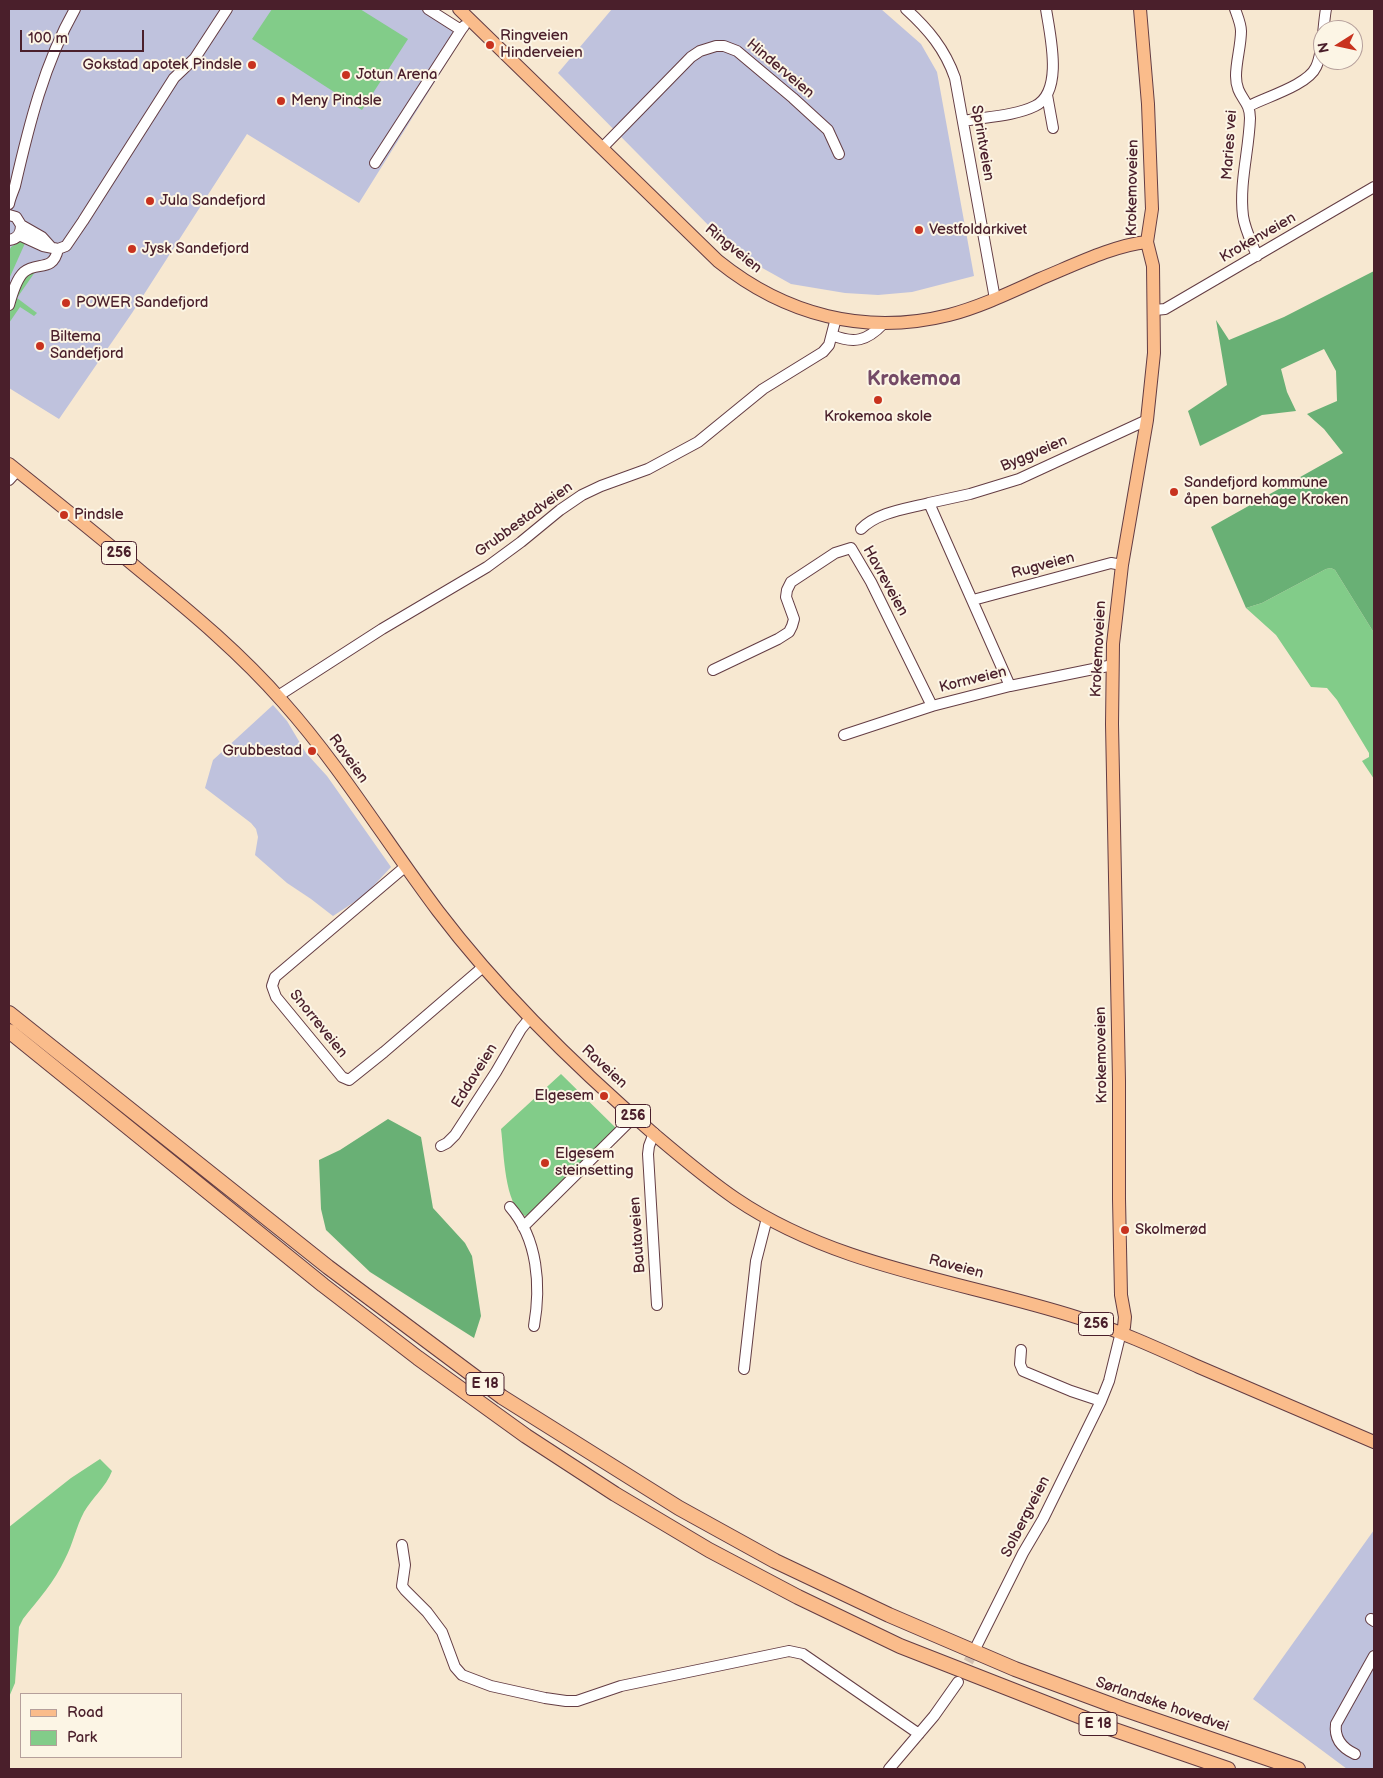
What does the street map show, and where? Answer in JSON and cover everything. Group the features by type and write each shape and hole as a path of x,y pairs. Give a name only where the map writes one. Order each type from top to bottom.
{"highway":[{"name":"Sørlandske hovedvei","path":"9,1013 328,1267 502,1397 679,1508 775,1561 889,1615 1015,1669 1132,1712 1298,1769"},
{"name":"E 18","path":"9,1031 323,1285 418,1358 526,1436 615,1494 709,1550 798,1597 900,1646 1112,1729 1228,1769"}],"main road":[{"name":"Ringveien","path":"459,9 700,245 734,274 760,291 783,302 815,313 836,318 883,324 908,323 950,315 995,299 1123,246 1148,242"},
{"name":"Krokemoveien","path":"1121,1332 1116,1325 1121,1295 1113,665 1116,614 1122,566 1147,420 1154,352 1155,310 1153,266 1148,242 1152,209 1147,78 1140,9"},
{"name":"Raveien","path":"12,472 200,620 240,657 278,696 312,737 442,916 483,967 574,1062 634,1117 726,1192 767,1218 811,1240 850,1255 1056,1311 1121,1332 1374,1442"}],"street":[{"path":"9,204 40,88 55,49 75,9"},
{"path":"54,248 66,246 72,238 174,78 195,58 227,9"},
{"path":"428,9 461,30"},
{"name":"Sprintveien","path":"906,9 936,39 947,58 954,78 995,299"},
{"path":"963,121 1020,111 1035,106 1047,95 1051,84 1052,72 1046,9"},
{"name":"Maries vei","path":"1235,9 1241,29 1236,85 1238,93 1249,106 1250,118 1242,186 1242,206 1248,234 1257,256"},
{"path":"1249,106 1301,82 1313,72 1319,58 1326,9"},
{"path":"375,163 470,19"},
{"name":"Hinderveien","path":"602,148 691,57 705,49 724,46 738,51 828,130 839,154"},
{"path":"1047,95 1053,128"},
{"name":"Krokenveien","path":"1155,310 1165,309 1374,187"},
{"path":"14,189 13,231 42,237 54,248"},
{"path":"9,305 20,277 26,270 45,266 52,262 54,248"},
{"name":"Grubbestadveien","path":"278,696 382,629 488,566 582,495 648,469 698,442 763,389 823,352 829,345 836,318"},
{"path":"832,335 844,340 855,341 870,336 883,324"},
{"name":"Byggveien","path":"860,529 867,522 880,515 970,494 1018,479 1147,420"},
{"path":"929,503 1010,686"},
{"name":"Havreveien","path":"713,670 789,632 794,619 786,597 790,582 835,553 851,548 871,582 932,706"},
{"name":"Rugveien","path":"972,600 1111,563 1122,566"},
{"name":"Kornveien","path":"844,735 932,706 1010,686 1113,665"},
{"name":"Snorreveien","path":"406,866 275,977 272,986 276,997 342,1077 348,1080 384,1052 483,967"},
{"name":"Eddaveien","path":"441,1146 455,1135 496,1072 521,1029 530,1018"},
{"path":"523,1227 634,1117"},
{"name":"Bautaveien","path":"654,1133 650,1141 648,1154 658,1305"},
{"path":"510,1207 523,1227 530,1243 537,1270 538,1293 534,1326"},
{"path":"744,1369 756,1261 767,1218"},
{"name":"Solbergveien","path":"977,1645 1043,1519 1100,1401 1109,1381 1121,1332"},
{"path":"1021,1350 1020,1364 1023,1371 1100,1401"},
{"path":"402,1545 405,1565 402,1586 427,1612 442,1632 454,1667 458,1672 482,1683 545,1698 577,1701 621,1686 789,1650 803,1654 919,1734"},
{"path":"1354,1754 1341,1745 1336,1735 1336,1724 1374,1656"},
{"path":"889,1769 934,1716 958,1682"}],"shaded area":[{"path":"9,9 439,9 466,32 359,203 247,134 132,313 59,419 9,388"},
{"path":"612,9 881,9 921,44 937,72 974,276 912,292 878,295 845,293 791,284 748,260 719,236 558,73"},
{"path":"273,705 287,721 306,753 327,776 391,867 365,895 333,916 287,883 255,855 258,837 256,829 251,823 205,788 213,760"},
{"path":"1374,1530 1374,1769 1347,1769 1253,1699"}],"green space":[{"name":"Jotun Arena","path":"272,9 360,9 408,39 362,110 252,39"},
{"path":"21,241 26,241 9,279 9,251 11,247"},
{"path":"33,271 35,272 17,298 37,313 34,316 20,307 9,323 15,294 23,281"},
{"path":"1374,271 1374,633 1335,570 1331,568 1262,603 1246,608 1211,527 1343,453 1324,429 1307,414 1337,401 1336,371 1324,349 1281,369 1287,392 1296,411 1262,415 1200,446 1188,411 1227,385 1216,320 1229,340 1284,317"},
{"path":"1331,568 1335,570 1374,633 1374,779 1362,761 1369,757 1369,753 1337,700 1327,688 1311,687 1276,635 1246,608 1262,603"},
{"name":"Elgesem steinsetting","path":"561,1074 618,1130 532,1214 525,1216 518,1210 509,1190 504,1164 501,1129"},
{"path":"388,1119 421,1137 433,1208 465,1243 472,1256 481,1316 474,1338 370,1272 326,1230 321,1209 319,1160 340,1150"},
{"path":"100,1459 112,1471 103,1487 84,1512 61,1567 19,1627 15,1683 9,1697 9,1527 71,1478"}],"tunnel":[{"path":"961,1675 977,1646"}],"place":[{"name":"Ringveien Hinderveien","path":"490,45"},
{"name":"Gokstad apotek Pindsle","path":"252,65"},
{"name":"Jotun Arena","path":"346,75"},
{"name":"Meny Pindsle","path":"281,101"},
{"name":"Jula Sandefjord","path":"150,201"},
{"name":"Vestfoldarkivet","path":"919,230"},
{"name":"Jysk Sandefjord","path":"132,249"},
{"name":"POWER Sandefjord","path":"66,303"},
{"name":"Biltema Sandefjord","path":"40,346"},
{"name":"Krokemoa skole","path":"878,400"},
{"name":"Sandefjord kommune åpen barnehage Kroken","path":"1174,492"},
{"name":"Pindsle","path":"64,515"},
{"name":"Grubbestad","path":"312,751"},
{"name":"Elgesem","path":"604,1096"},
{"name":"Elgesem steinsetting","path":"545,1163"},
{"name":"Skolmerød","path":"1125,1230"}],"district":[{"name":"Krokemoa","path":"914,380"}]}
